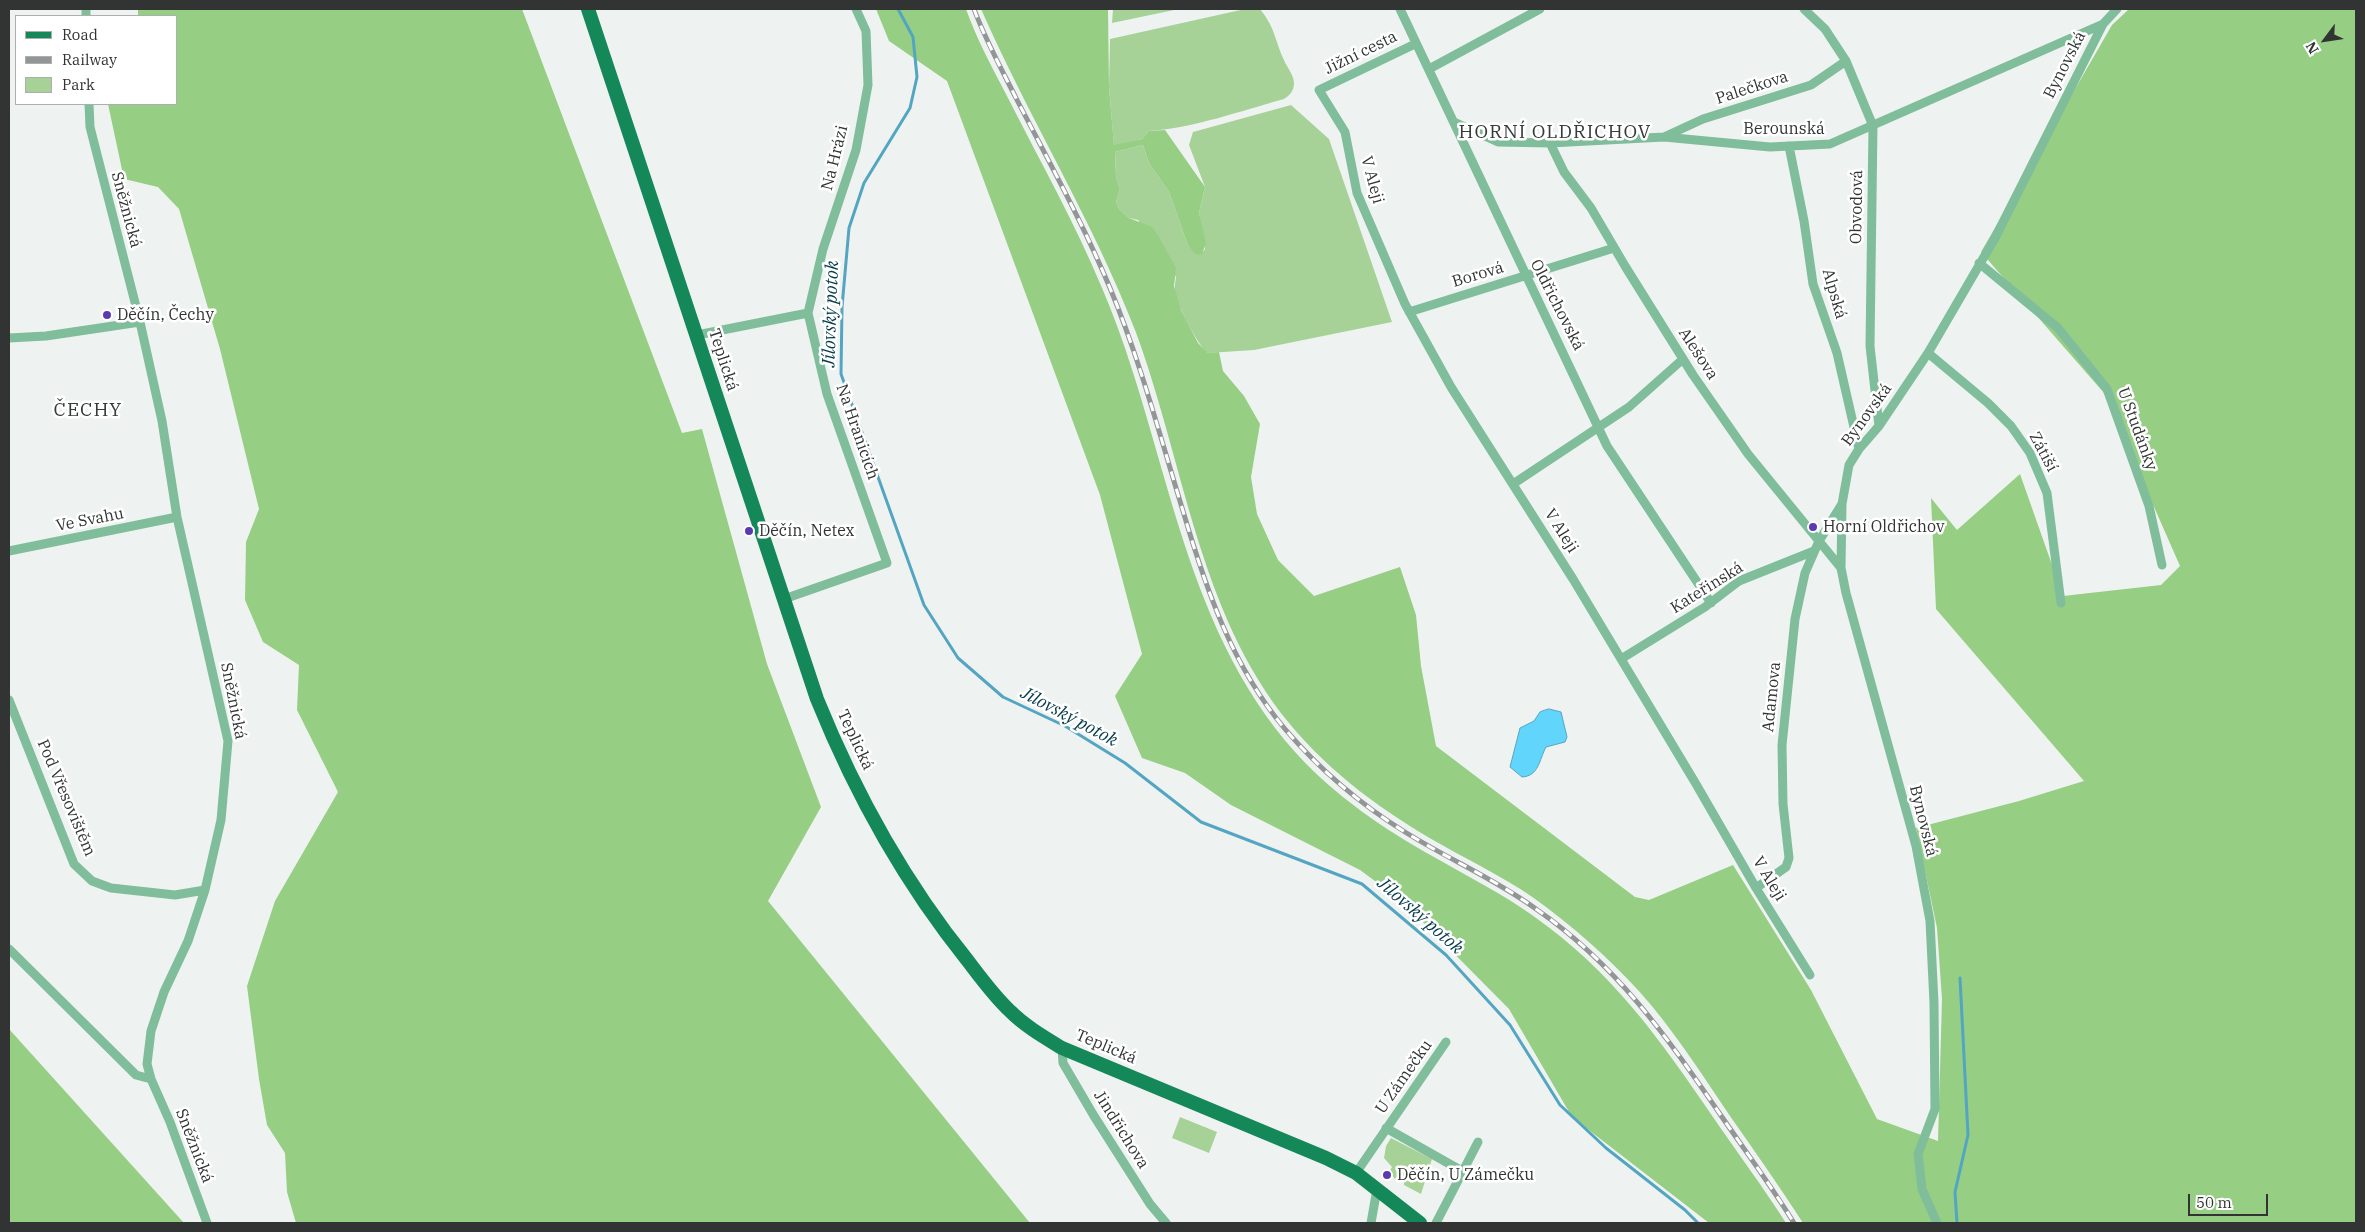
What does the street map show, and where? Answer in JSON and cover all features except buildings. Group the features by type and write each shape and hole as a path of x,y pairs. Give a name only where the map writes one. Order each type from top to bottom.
{"main road":[{"name":"Teplická","path":"588,9 817,699 833,739 870,813 913,886 958,950 1010,1011 1033,1030 1062,1048 1326,1158 1356,1173 1420,1223"}],"street":[{"name":"Na Hrázi","path":"808,314 823,249 856,150 868,85 866,31 856,9"},
{"name":"Oldřichovská","path":"1400,9 1525,276 1562,347 1608,446 1711,603"},
{"path":"1429,69 1540,9"},
{"name":"Obvodová","path":"1804,9 1825,29 1846,61 1873,126 1870,346 1879,426"},
{"name":"Berounská","path":"1454,122 1498,142 1550,143 1664,137 1770,147 1830,144 2103,24 2117,9"},
{"name":"Bynovská","path":"1937,1223 1922,1189 1918,1154 1935,1109 1930,921 1916,846 1841,568 1842,504 1850,465 1859,449 1879,426 1928,353 1995,238 2103,24"},
{"name":"Jižní cesta","path":"1319,90 1416,44"},
{"name":"Palečkova","path":"1664,137 1703,119 1811,85 1846,61"},
{"name":"V Aleji","path":"1319,90 1345,132 1357,193 1409,312 1451,387 1621,659 1756,888 1810,975"},
{"name":"Sněžnická","path":"89,105 90,127 140,322 162,421 177,517 228,741 221,820 205,890 188,941 164,992 151,1031 147,1064 151,1079 170,1122 207,1223"},
{"name":"Alešova","path":"1550,143 1564,172 1591,208 1683,358 1748,454 1841,568"},
{"name":"Alpská","path":"1789,146 1804,221 1813,284 1837,352 1859,449"},
{"name":"Borová","path":"1409,312 1614,248"},
{"name":"U Studánky","path":"1980,264 2058,328 2107,389 2149,506 2162,565"},
{"path":"697,335 808,314"},
{"name":"Na Hranicích","path":"784,599 887,563 827,394 808,314"},
{"path":"9,338 64,334 140,322"},
{"name":"Zátiší","path":"1928,353 1988,403 2011,426 2030,453 2047,493 2060,603"},
{"path":"1513,484 1629,407 1683,358"},
{"name":"Adamova","path":"1756,888 1786,868 1788,858 1783,804 1782,745 1784,709 1797,610 1804,572 1819,541 1842,504"},
{"name":"Ve Svahu","path":"9,552 177,517"},
{"name":"Kateřinská","path":"1621,659 1711,603 1739,581 1814,551"},
{"name":"Pod Vřesovištěm","path":"9,700 74,864 92,881 111,888 174,895 205,890"},
{"path":"9,950 136,1075 151,1079"},
{"name":"U Zámečku","path":"1356,1173 1446,1042"},
{"name":"Jindřichova","path":"1062,1048 1063,1063 1144,1196 1166,1223"},
{"name":"U Zámečku","path":"1386,1128 1462,1171"},
{"path":"1436,1223 1478,1142"},
{"path":"1371,1223 1377,1189"}],"green space":[{"path":"138,9 522,9 682,433 702,429 767,664 821,807 768,901 1030,1223 296,1223 287,1192 285,1153 267,1125 247,986 275,901 338,792 297,710 299,665 263,642 245,600 246,542 259,509 220,349 179,209 158,187 124,179 108,105 178,105 178,15 138,15"},
{"path":"876,9 966,9 975,32 1092,264 1125,347 1180,530 1200,589 1225,647 1257,702 1296,753 1311,769 1361,811 1397,835 1520,907 1561,937 1586,959 1632,1007 1653,1033 1786,1223 1709,1223 1572,1117 1509,1009 1402,901 1360,870 1231,805 1185,773 1142,758 1115,696 1142,654 1100,495 947,81 889,41"},
{"path":"981,9 1108,9 1109,87 1114,145 1142,139 1149,131 1165,130 1205,187 1199,213 1206,243 1200,255 1195,254 1187,243 1169,192 1149,163 1143,145 1115,152 1116,177 1120,189 1116,202 1119,209 1129,218 1152,227 1159,237 1176,268 1174,286 1181,310 1198,343 1208,353 1219,352 1223,371 1244,396 1260,424 1251,477 1257,514 1278,560 1314,596 1400,567 1416,615 1421,666 1436,746 1635,897 1649,900 1733,865 1811,990 1877,1119 1938,1141 1942,999 1937,928 1916,828 2019,801 2084,781 1936,609 1931,498 1957,530 2020,474 2063,596 2161,585 2180,566 2104,393 1981,252 2112,25 2129,9 2356,9 2356,1223 1803,1223 1672,1032 1639,991 1614,965 1574,929 1534,898 1400,820 1341,776 1305,742 1258,680 1233,633 1213,584 1196,534 1152,380 1135,330 1100,248 1019,90"},
{"path":"1113,9 1179,9 1112,23"},
{"path":"1245,9 1260,9 1268,21 1294,80 1290,94 1284,99 1217,118 1149,131 1142,139 1114,146 1109,87 1110,39"},
{"path":"1291,105 1329,139 1392,322 1254,350 1208,353 1195,336 1178,302 1175,292 1176,277 1138,220 1129,218 1119,209 1116,202 1120,189 1116,177 1115,152 1143,145 1149,163 1169,192 1187,243 1200,255 1205,249 1199,213 1205,187 1189,145 1193,132"},
{"path":"9,1029 184,1223 9,1223"},
{"path":"1180,1117 1217,1132 1209,1153 1172,1138"},
{"path":"1391,1138 1432,1159 1421,1194 1404,1185 1404,1179 1401,1176 1396,1180 1389,1172 1392,1167 1384,1158 1386,1146"}],"water":[{"path":"1549,709 1561,712 1567,737 1565,742 1546,747 1538,766 1532,774 1522,777 1510,767 1520,728 1534,721 1540,712"}],"waterway":[{"name":"Jílovský potok","path":"898,9 913,37 917,77 910,108 864,183 849,228 842,307 841,374 924,605 958,658 1003,697 1065,726 1125,763 1201,822 1362,884 1446,955 1510,1025 1560,1105 1606,1148 1685,1210 1698,1223"},
{"path":"1957,1223 1955,1192 1968,1135 1960,978"}],"railway":[{"path":"974,9 994,54 1100,264 1121,315 1140,370 1211,598 1236,653 1266,705 1298,744 1356,798 1405,832 1488,879 1536,909 1565,931 1616,978 1639,1004 1702,1087 1794,1223"}],"place":[{"name":"Děčín, Čechy","path":"107,315"},
{"name":"Horní Oldřichov","path":"1813,527"},
{"name":"Děčín, Netex","path":"749,531"},
{"name":"Děčín, U Zámečku","path":"1387,1175"}],"district":[{"name":"HORNÍ OLDŘICHOV","path":"1555,133"},
{"name":"ČECHY","path":"88,411"}]}
